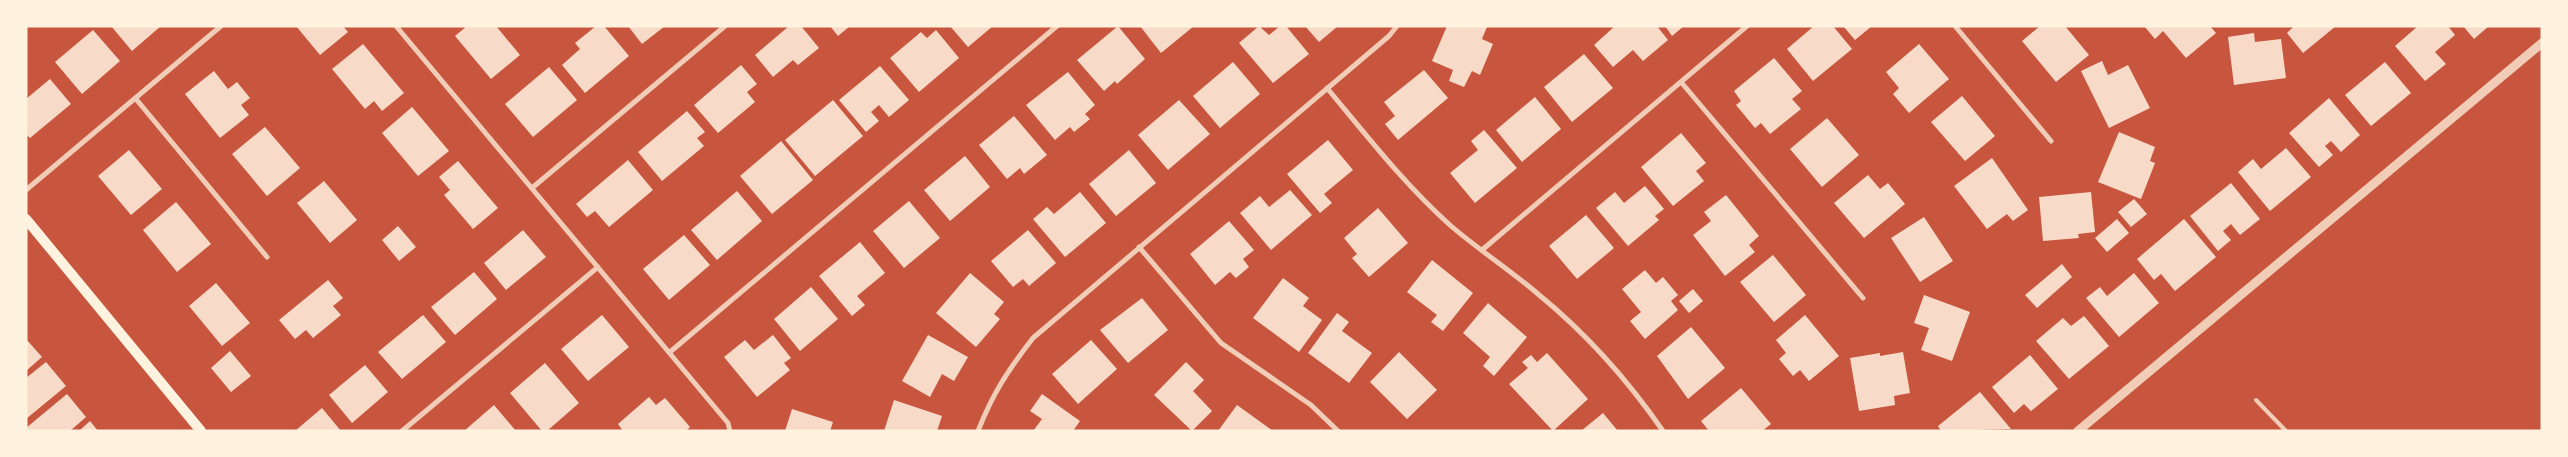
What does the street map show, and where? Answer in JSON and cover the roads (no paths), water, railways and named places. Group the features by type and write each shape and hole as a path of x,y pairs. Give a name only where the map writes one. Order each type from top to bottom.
{"main road":[{"path":"26,219 201,431"}],"street":[{"path":"26,190 221,26"},
{"path":"396,26 670,352 728,423 730,431"},
{"path":"532,188 725,26"},
{"path":"670,352 1057,26"},
{"path":"978,431 991,398 1004,375 1033,338 1389,36 1397,26"},
{"path":"1482,250 1747,26"},
{"path":"1955,26 2051,141"},
{"path":"2078,431 2542,43"},
{"path":"1681,82 1863,298"},
{"path":"1327,88 1406,183 1452,227 1539,294 1592,342 1627,381 1663,431"},
{"path":"136,98 267,258"},
{"path":"1139,247 1220,344 1311,405 1338,431"},
{"path":"402,431 598,267"}],"lane":[{"path":"2256,400 2286,431"}]}
